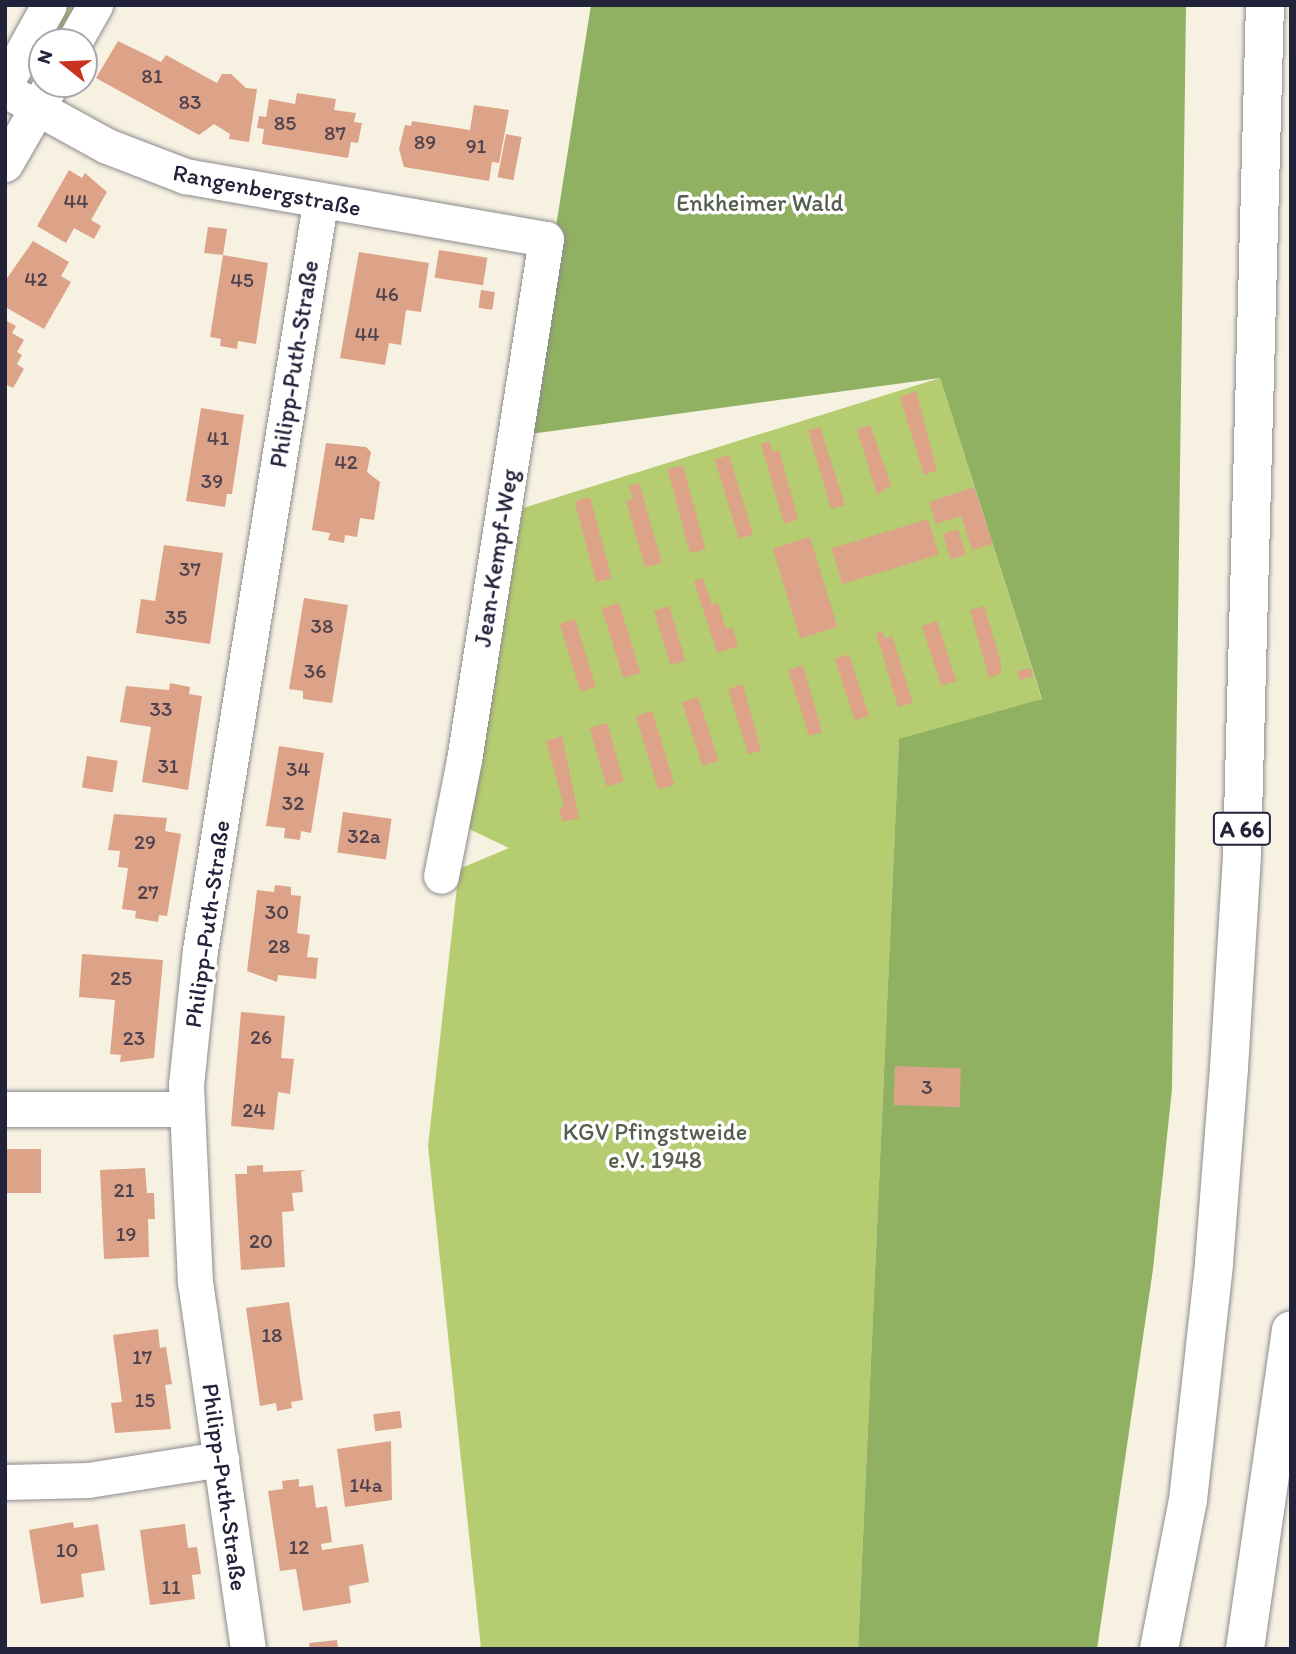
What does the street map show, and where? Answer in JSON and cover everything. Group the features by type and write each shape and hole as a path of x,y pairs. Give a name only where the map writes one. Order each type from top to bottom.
{"highway":[{"name":"A 66","path":"1159,1649 1188,1500 1214,1263 1229,1068 1242,853 1265,5"},
{"path":"1245,1649 1291,1330"}],"street":[{"path":"5,84 49,5"},
{"path":"82,28 95,5"},
{"name":"Rangenbergstraße","path":"5,90 28,94"},
{"path":"5,164 43,98"},
{"name":"Rangenbergstraße","path":"47,98 107,146 161,168 320,202 546,239"},
{"name":"Philipp-Puth-Straße","path":"248,1649 195,1283 186,1109 200,950 320,202"},
{"name":"Jean-Kempf-Weg","path":"441,876 464,760 546,239"},
{"path":"5,1109 186,1109"},
{"path":"5,1482 88,1480 221,1459"}],"green space":[{"path":"58,5 85,5 73,28 48,28"},
{"name":"Enkheimer Wald","path":"591,5 1186,5 1172,1089 1153,1269 1097,1649 858,1649 899,739 1042,699 940,378 523,435"},
{"name":"KGV Pfingstweide e.V. 1948","path":"940,378 1042,700 899,740 858,1649 481,1649 428,1146 459,869 509,848 469,829 523,508"}],"building":[{"path":"118,41 161,62 166,55 217,83 222,74 231,74 246,88 257,89 249,142 229,139 230,134 214,124 199,135 98,79"},
{"path":"297,93 336,99 334,110 356,113 354,122 362,123 358,143 351,142 348,158 262,144 264,129 257,128 259,116 266,117 269,99 295,104"},
{"path":"474,105 509,110 499,163 492,162 489,181 404,167 399,149 405,125 411,126 412,121 470,130"},
{"path":"506,134 522,137 513,180 498,177"},
{"path":"69,170 82,178 85,173 107,192 91,220 101,226 94,239 74,228 66,243 37,226"},
{"path":"208,227 227,229 223,255 204,253"},
{"path":"33,241 69,262 61,276 71,282 44,329 5,307 5,281"},
{"path":"439,250 487,258 483,285 435,278"},
{"path":"359,252 429,263 421,312 406,310 401,345 389,343 385,365 340,358"},
{"path":"223,255 268,263 256,344 238,341 237,349 220,346 221,339 210,337"},
{"path":"481,290 495,292 492,310 478,308"},
{"path":"5,320 16,326 12,333 24,340 17,352 22,355 17,364 24,369 13,388 5,384"},
{"path":"916,391 937,470 924,475 900,397"},
{"path":"201,408 244,415 232,494 227,494 225,507 186,501"},
{"path":"870,425 891,485 877,495 857,429"},
{"path":"820,427 845,505 831,509 808,430"},
{"path":"769,441 772,452 779,450 798,519 784,524 761,444"},
{"path":"326,443 366,447 371,452 367,472 380,482 374,520 360,518 357,537 345,535 344,543 328,540 330,533 312,530"},
{"path":"729,455 753,534 739,539 715,459"},
{"path":"683,465 706,549 690,553 668,469"},
{"path":"639,483 662,563 645,567 626,501 633,499 629,486"},
{"path":"974,487 993,544 972,550 961,516 936,524 929,502"},
{"path":"590,497 612,578 596,582 575,501"},
{"path":"928,519 939,554 842,584 831,549"},
{"path":"958,529 966,555 951,559 943,534"},
{"path":"810,537 837,627 800,638 773,548"},
{"path":"164,545 223,553 210,644 136,633 141,599 155,601"},
{"path":"703,578 712,605 718,603 726,629 732,627 738,646 717,653 694,581"},
{"path":"304,598 348,605 332,703 303,699 303,691 289,689"},
{"path":"619,603 640,673 623,678 602,608"},
{"path":"669,606 686,661 670,665 654,611"},
{"path":"984,606 1001,662 1001,673 989,678 970,610"},
{"path":"575,619 596,687 580,692 560,624"},
{"path":"937,621 956,681 941,686 922,626"},
{"path":"882,631 885,639 892,636 913,703 898,707 876,633"},
{"path":"849,654 869,716 855,720 835,659"},
{"path":"803,665 822,732 809,736 788,670"},
{"path":"1031,668 1033,677 1019,680 1017,671"},
{"path":"170,683 190,687 189,694 202,696 188,790 142,782 151,727 120,722 126,686 169,690"},
{"path":"743,684 761,751 748,754 728,689"},
{"path":"698,697 719,761 703,766 682,702"},
{"path":"652,711 675,785 658,790 636,716"},
{"path":"607,723 624,782 607,787 590,728"},
{"path":"562,736 579,818 563,822 559,808 564,806 546,741"},
{"path":"279,746 324,753 311,833 301,831 300,840 284,838 285,828 266,826"},
{"path":"87,756 118,761 113,792 82,788"},
{"path":"343,812 392,819 386,859 337,853"},
{"path":"114,814 167,818 165,831 181,834 167,916 159,915 158,922 135,918 136,911 122,909 128,868 118,867 120,851 108,850"},
{"path":"275,885 291,887 291,895 301,896 297,933 310,935 307,957 318,958 316,979 278,975 277,982 247,971 257,890 274,892"},
{"path":"82,954 163,960 154,1058 120,1062 121,1055 110,1054 115,1000 79,997"},
{"path":"241,1012 285,1016 281,1058 294,1059 290,1094 278,1092 274,1130 231,1126"},
{"path":"895,1066 961,1068 960,1107 894,1105"},
{"path":"5,1149 41,1149 41,1193 5,1193"},
{"path":"263,1165 263,1172 306,1170 301,1172 303,1192 292,1193 294,1211 282,1212 285,1267 241,1270 235,1174 247,1174 247,1166"},
{"path":"145,1168 147,1193 154,1193 155,1219 148,1219 149,1257 104,1259 100,1170"},
{"path":"289,1302 303,1400 291,1402 292,1408 277,1411 276,1403 260,1406 246,1308"},
{"path":"158,1329 160,1348 166,1347 172,1384 165,1385 171,1429 115,1433 111,1403 122,1402 113,1335"},
{"path":"400,1411 402,1428 375,1431 373,1414"},
{"path":"391,1441 392,1500 345,1507 337,1449"},
{"path":"299,1479 299,1487 313,1485 316,1508 327,1506 332,1542 321,1544 322,1550 363,1544 369,1582 349,1586 351,1603 303,1611 296,1569 280,1571 268,1491 283,1489 282,1481"},
{"path":"73,1522 74,1528 98,1524 105,1570 81,1574 84,1597 41,1604 29,1530"},
{"path":"185,1524 188,1548 197,1547 201,1574 192,1575 195,1599 150,1605 140,1530"},
{"path":"337,1640 338,1649 310,1649 309,1643"}]}
